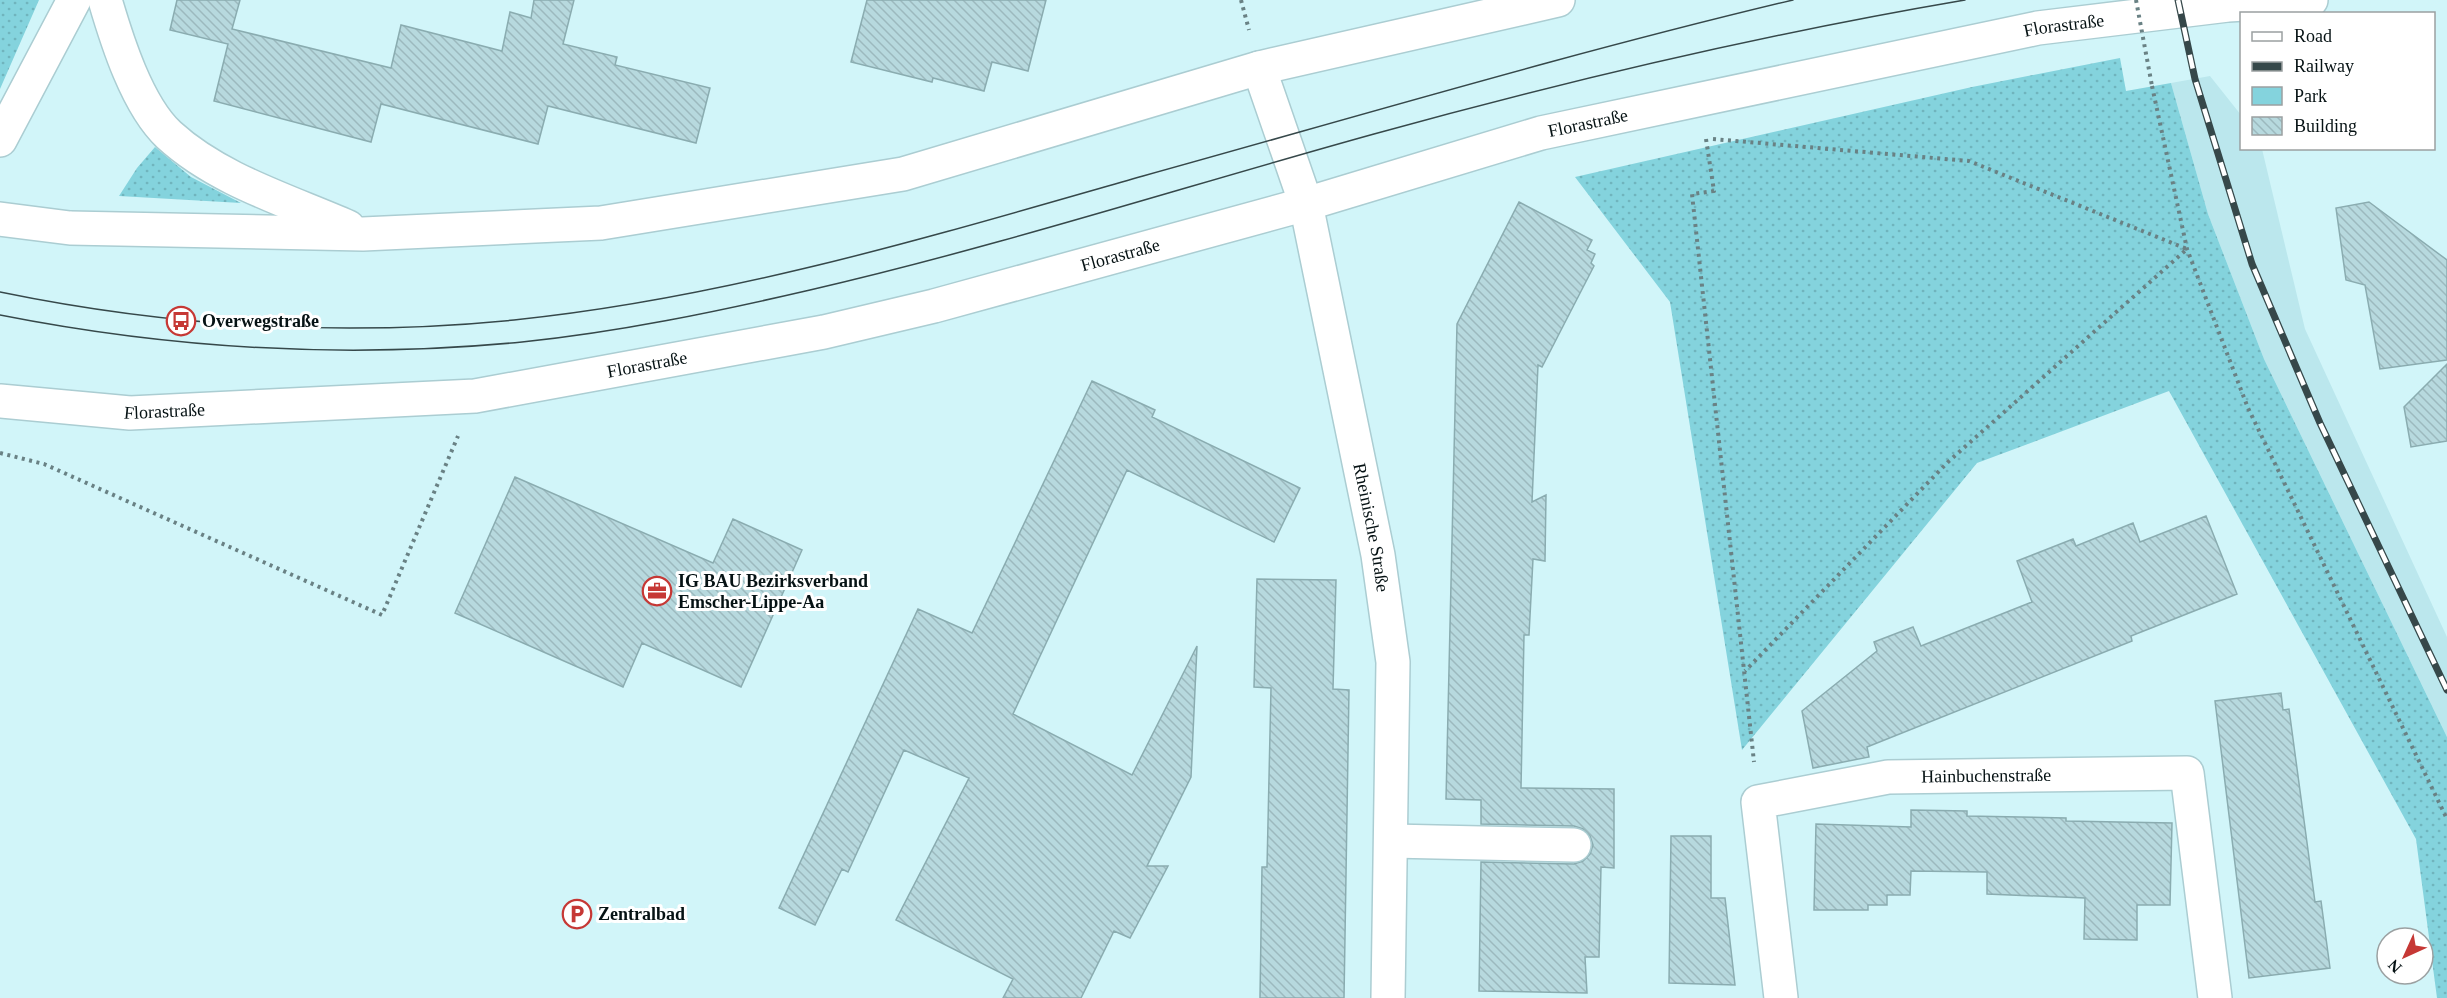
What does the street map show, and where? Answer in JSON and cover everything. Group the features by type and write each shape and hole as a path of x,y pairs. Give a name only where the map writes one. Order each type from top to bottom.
{"main road":[{"path":"0,140 74,0"},
{"path":"105,0 116,36 148,109 169,135 217,169 363,234"},
{"path":"0,219 70,228 363,234 601,223 903,174 1259,68 1558,0"},
{"name":"Florastraße","path":"0,401 130,413 475,396 824,332 934,306 1306,204 1541,133 2038,28 2228,5 2311,0"},
{"name":"Rheinische Straße","path":"1259,68 1306,204 1378,555 1393,662 1388,998"},
{"name":"Hainbuchenstraße","path":"1758,802 1888,777 2187,773 2215,998"},
{"path":"1758,802 1781,998"},
{"path":"1392,841 1574,845"}],"path":[{"path":"1241,0 1245,14"},
{"path":"2136,0 2187,249 2248,408 2447,819"},
{"path":"1700,100 1714,191 1692,194 1758,802"},
{"path":"1706,139 1968,161 2187,249"},
{"path":"1745,671 1948,462 2187,249"},
{"path":"0,453 44,464 382,615 475,396"}],"shaded area":[{"path":"2210,76 2240,114 2240,150 2262,150 2305,329 2447,637 2447,737 2264,359 2208,214 2171,83"}],"green space":[{"path":"0,0 39,0 0,89"},
{"path":"2120,58 2126,91 2171,83 2208,214 2264,359 2447,737 2447,998 2437,998 2435,926 2427,926 2416,839 2169,391 1977,463 1742,750 1670,302 1575,177 1972,87"},
{"path":"155,147 191,177 241,203 119,196 137,168"}],"building":[{"path":"177,0 240,0 232,29 391,68 401,25 502,51 510,12 531,18 534,0 574,0 563,44 617,57 615,65 710,88 696,143 548,106 538,144 381,104 371,142 214,101 228,44 170,30"},
{"path":"867,0 1046,0 1028,71 992,62 984,91 933,78 932,82 851,62"},
{"path":"1519,202 1592,240 1587,250 1595,254 1591,263 1594,266 1542,367 1538,365 1532,502 1546,495 1545,561 1533,559 1529,635 1524,635 1521,788 1614,789 1614,868 1601,867 1599,957 1585,957 1587,993 1479,991 1481,862 1574,864 1583,861 1590,854 1593,845 1590,836 1583,829 1574,826 1481,824 1481,800 1446,799 1457,324"},
{"path":"2369,202 2447,260 2447,360 2380,369 2365,285 2346,280 2336,208"},
{"path":"2447,364 2447,441 2411,447 2404,407"},
{"path":"1092,381 1155,410 1152,417 1300,488 1274,542 1127,470 1013,714 1132,775 1197,646 1191,777 1147,866 1168,866 1130,938 1114,931 1081,998 1003,998 1013,979 896,920 969,778 904,750 848,872 842,869 815,925 779,908 918,609 972,633"},
{"path":"515,477 713,563 733,519 802,550 741,687 642,643 623,687 455,613"},
{"path":"2206,516 2237,594 2131,636 2132,641 1867,747 1869,757 1813,768 1802,711 1877,651 1874,642 1913,627 1921,646 2032,602 2017,561 2073,539 2076,546 2133,523 2140,542"},
{"path":"1257,579 1336,580 1333,689 1349,690 1344,998 1260,998 1262,867 1267,867 1271,688 1254,687"},
{"path":"2281,693 2283,710 2289,709 2315,902 2321,901 2330,968 2249,978 2215,701"},
{"path":"1911,810 1967,811 1967,816 2066,818 2066,821 2172,823 2170,905 2137,905 2137,940 2084,939 2085,898 1987,894 1987,872 1911,871 1910,895 1887,895 1887,905 1868,905 1868,910 1814,910 1816,824 1911,827"},
{"path":"1671,836 1711,836 1711,898 1725,898 1735,985 1669,983"}],"tram line":[{"path":"0,292 128,314 192,321 321,328 385,328 514,320 674,297 910,242 1548,63 1793,0"},
{"path":"0,315 130,336 260,348 325,350 456,347 595,333 739,306 881,273 1374,134 1594,77 1742,43 1965,0"}],"railway":[{"path":"2178,0 2195,79 2252,264 2320,423 2447,690"}],"place":[{"name":"Overwegstraße","path":"181,321"},
{"name":"IG BAU Bezirksverband Emscher-Lippe-Aa","path":"657,591"},
{"name":"Zentralbad","path":"577,914"}]}
